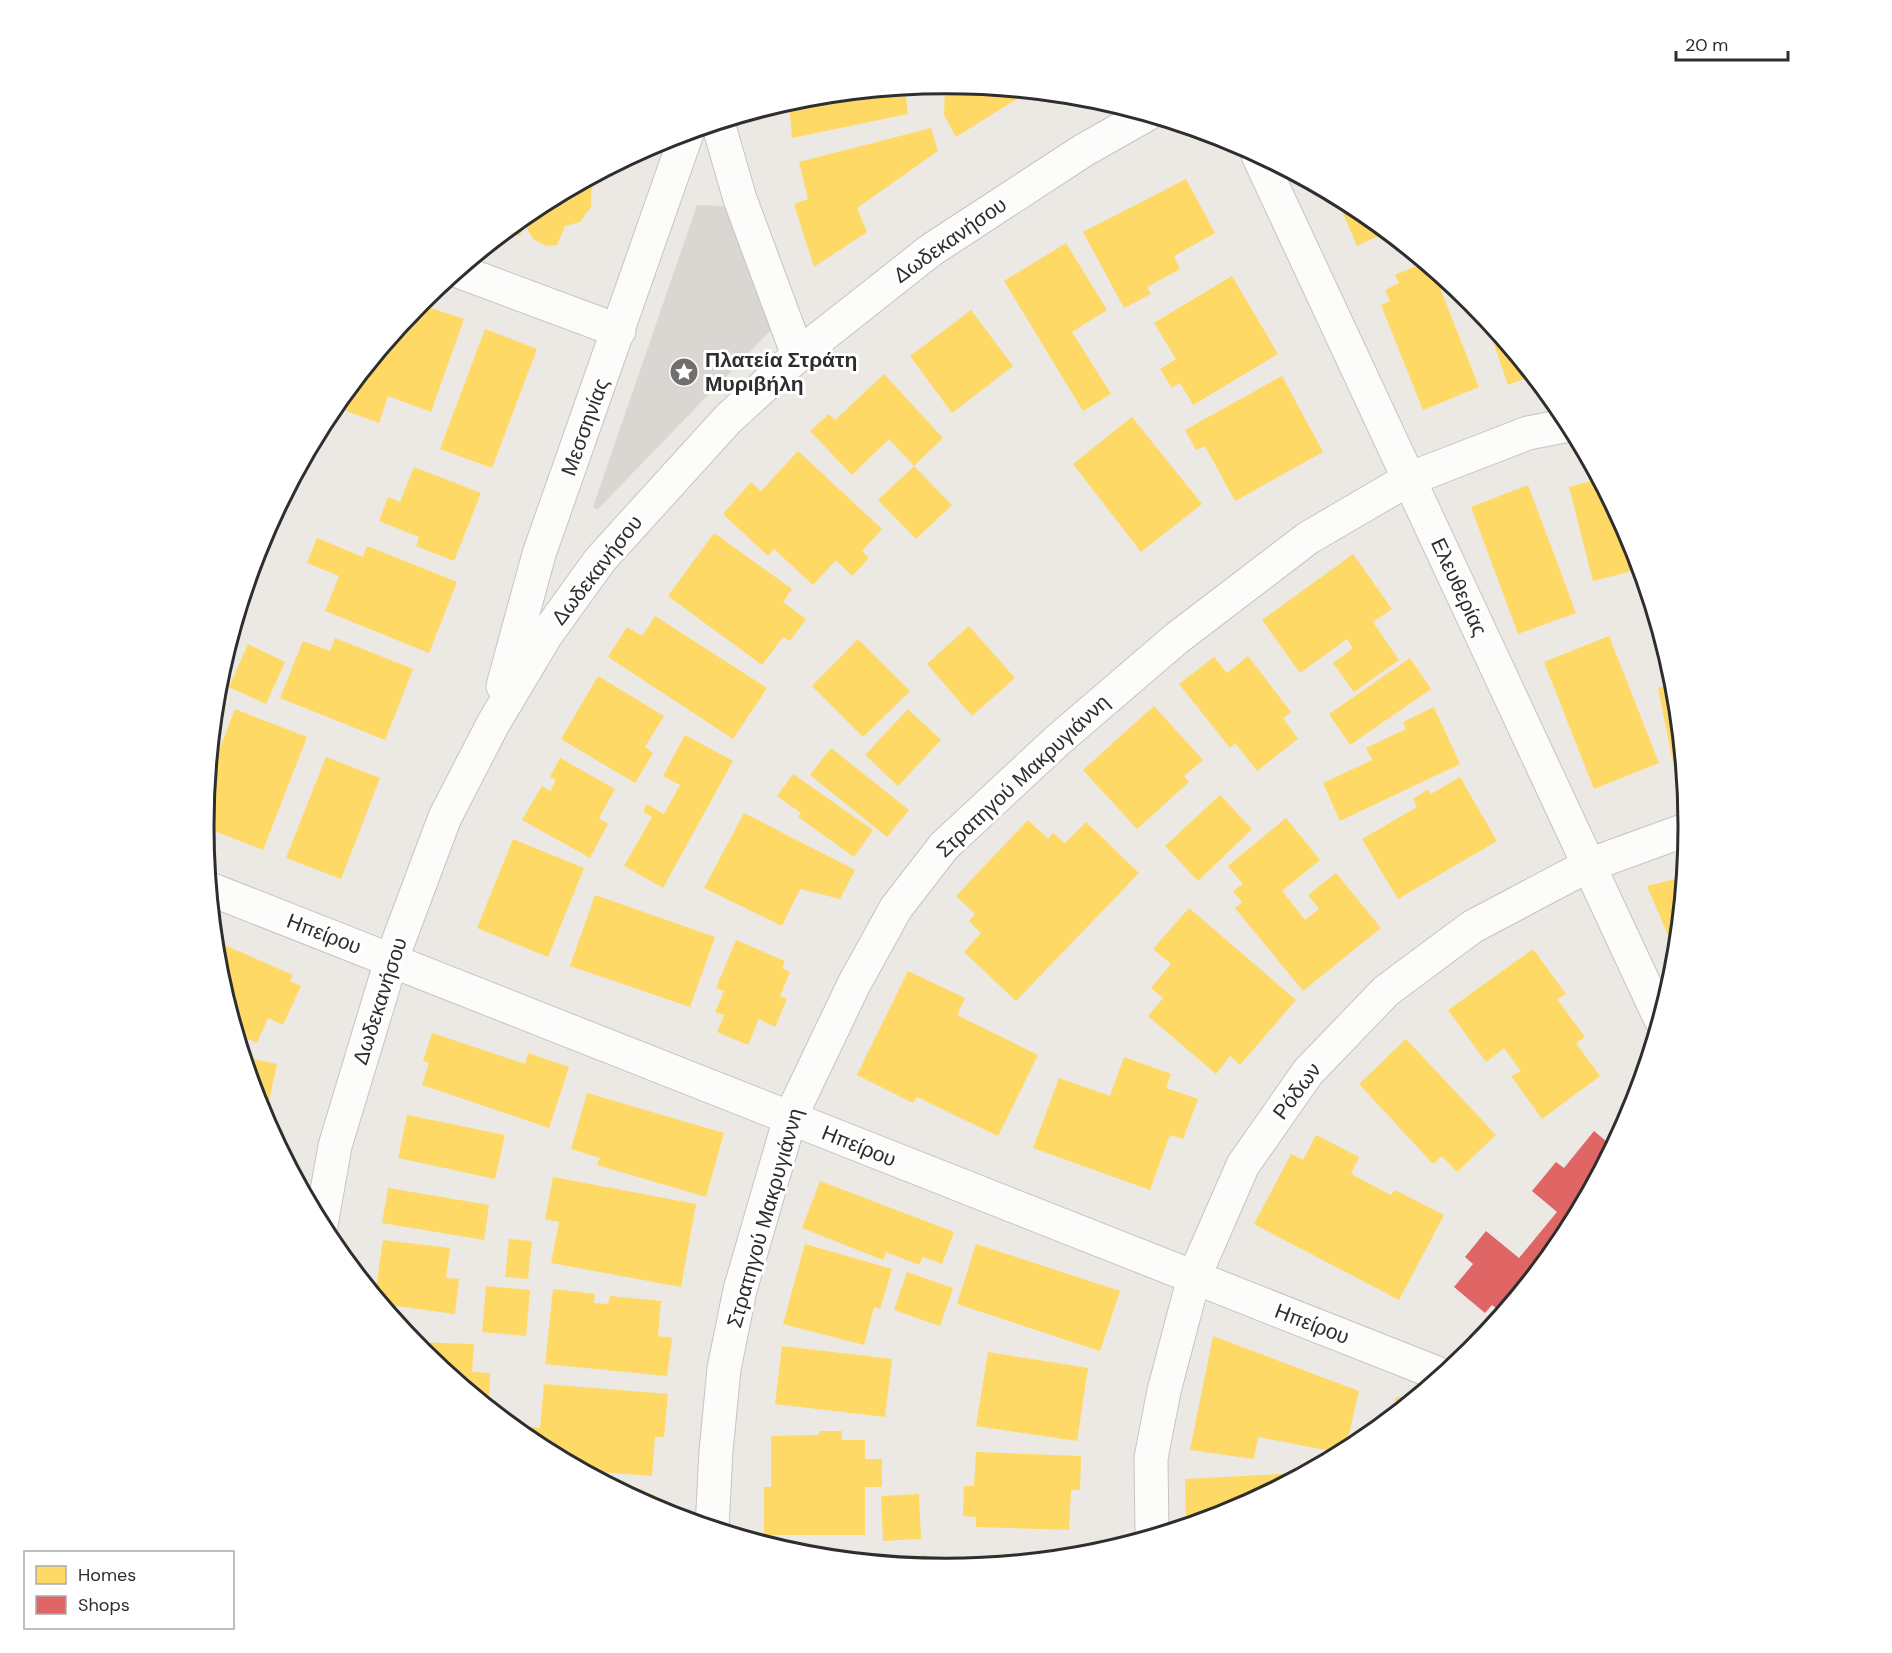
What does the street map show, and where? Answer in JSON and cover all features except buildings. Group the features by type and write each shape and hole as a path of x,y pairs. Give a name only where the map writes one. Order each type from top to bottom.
{"street":[{"name":"Δωδεκανήσου","path":"324,1211 335,1146 391,961 445,817 493,724 546,635 600,560 728,419 798,355 931,250 1084,150 1138,120"},
{"path":"720,130 741,199 798,355"},
{"name":"Μεσσηνίας","path":"493,724 539,554 683,143"},
{"name":"Ελευθερίας","path":"1264,167 1655,1007"},
{"path":"466,274 619,331"},
{"name":"Στρατηγού Μακρυγιάννη","path":"712,1520 724,1369 740,1290 790,1118 854,984 891,918 944,846 1058,740 1178,638 1308,538 1409,479 1528,433 1559,427"},
{"name":"Ρόδων","path":"1152,1529 1150,1458 1164,1391 1194,1277 1243,1165 1308,1072 1386,991 1472,927 1589,866 1678,833"},
{"name":"Ηπείρου","path":"217,892 1434,1372"}],"shaded area":[{"name":"Πλατεία Στράτη Μυριβήλη","path":"697,205 725,206 771,330 597,510 593,507"}],"place":[{"name":"Πλατεία Στράτη Μυριβήλη","path":"684,372"}]}
